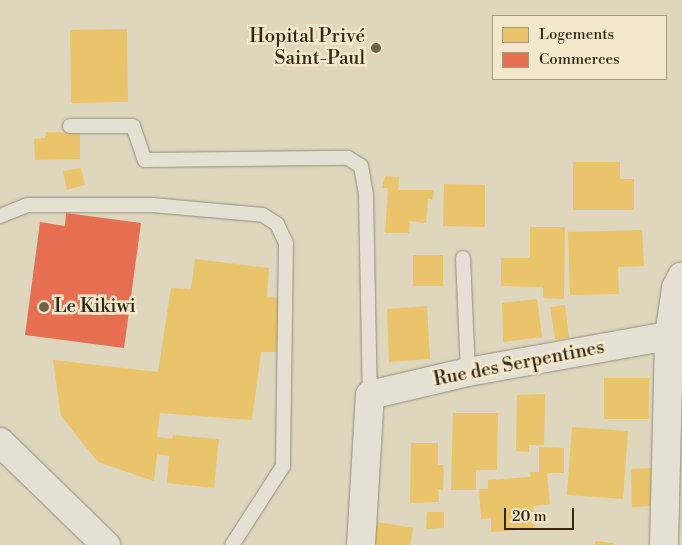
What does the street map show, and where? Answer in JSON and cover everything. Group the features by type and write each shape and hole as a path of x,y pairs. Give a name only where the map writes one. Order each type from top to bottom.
{"street":[{"path":"664,545 669,336 676,288 682,276"},
{"name":"Rue des Serpentines","path":"370,395 468,372 669,336"},
{"path":"361,545 370,395"},
{"path":"0,442 106,545"}],"lane":[{"path":"70,126 133,126 145,160 348,158 362,166 366,195 370,395"},
{"path":"0,216 27,205 152,205 262,215 277,224 286,243 283,466 232,545"},
{"path":"463,258 468,372"}],"building: Logements":[{"path":"127,29 128,102 71,103 70,30"},
{"path":"46,132 80,133 80,159 35,160 34,139 45,138"},
{"path":"573,162 620,162 620,179 634,179 634,210 573,210"},
{"path":"81,168 85,185 67,190 63,171"},
{"path":"385,176 399,177 398,190 434,190 433,200 428,199 426,223 410,221 409,233 385,233 388,188 382,188"},
{"path":"444,184 485,185 485,227 443,226"},
{"path":"530,227 565,227 564,299 543,298 543,287 501,286 501,258 530,258"},
{"path":"642,230 644,266 618,267 619,294 570,295 568,232"},
{"path":"413,255 443,255 443,286 413,286"},
{"path":"195,259 269,268 267,297 280,298 276,352 261,352 252,420 160,413 157,437 172,439 173,435 219,439 214,488 167,483 169,456 157,454 154,481 98,462 61,416 53,360 158,372 171,288 191,289"},
{"path":"537,299 542,337 503,342 502,303"},
{"path":"565,305 569,338 555,339 550,307"},
{"path":"427,306 430,359 389,362 387,309"},
{"path":"604,378 649,378 649,419 604,419"},
{"path":"545,394 544,445 529,445 529,452 516,451 517,395"},
{"path":"453,413 498,413 497,470 476,470 476,490 451,490"},
{"path":"572,427 628,431 623,499 567,495"},
{"path":"411,443 438,443 438,465 443,465 444,471 443,490 438,489 439,502 410,503"},
{"path":"539,447 564,448 564,473 547,473 550,504 533,506 535,529 491,532 491,518 481,519 479,489 488,489 488,480 531,477 530,472 539,472"},
{"path":"653,468 653,506 632,507 631,469"},
{"path":"427,512 444,512 444,528 426,529"},
{"path":"377,522 413,528 410,545 374,545"},
{"path":"595,541 613,543 613,545 595,545"}],"building: Commerces":[{"path":"66,213 141,223 124,348 25,335 40,222 65,226"}],"place":[{"name":"Hopital Privé Saint-Paul","path":"376,48"},
{"name":"Le Kikiwi","path":"44,307"}]}
